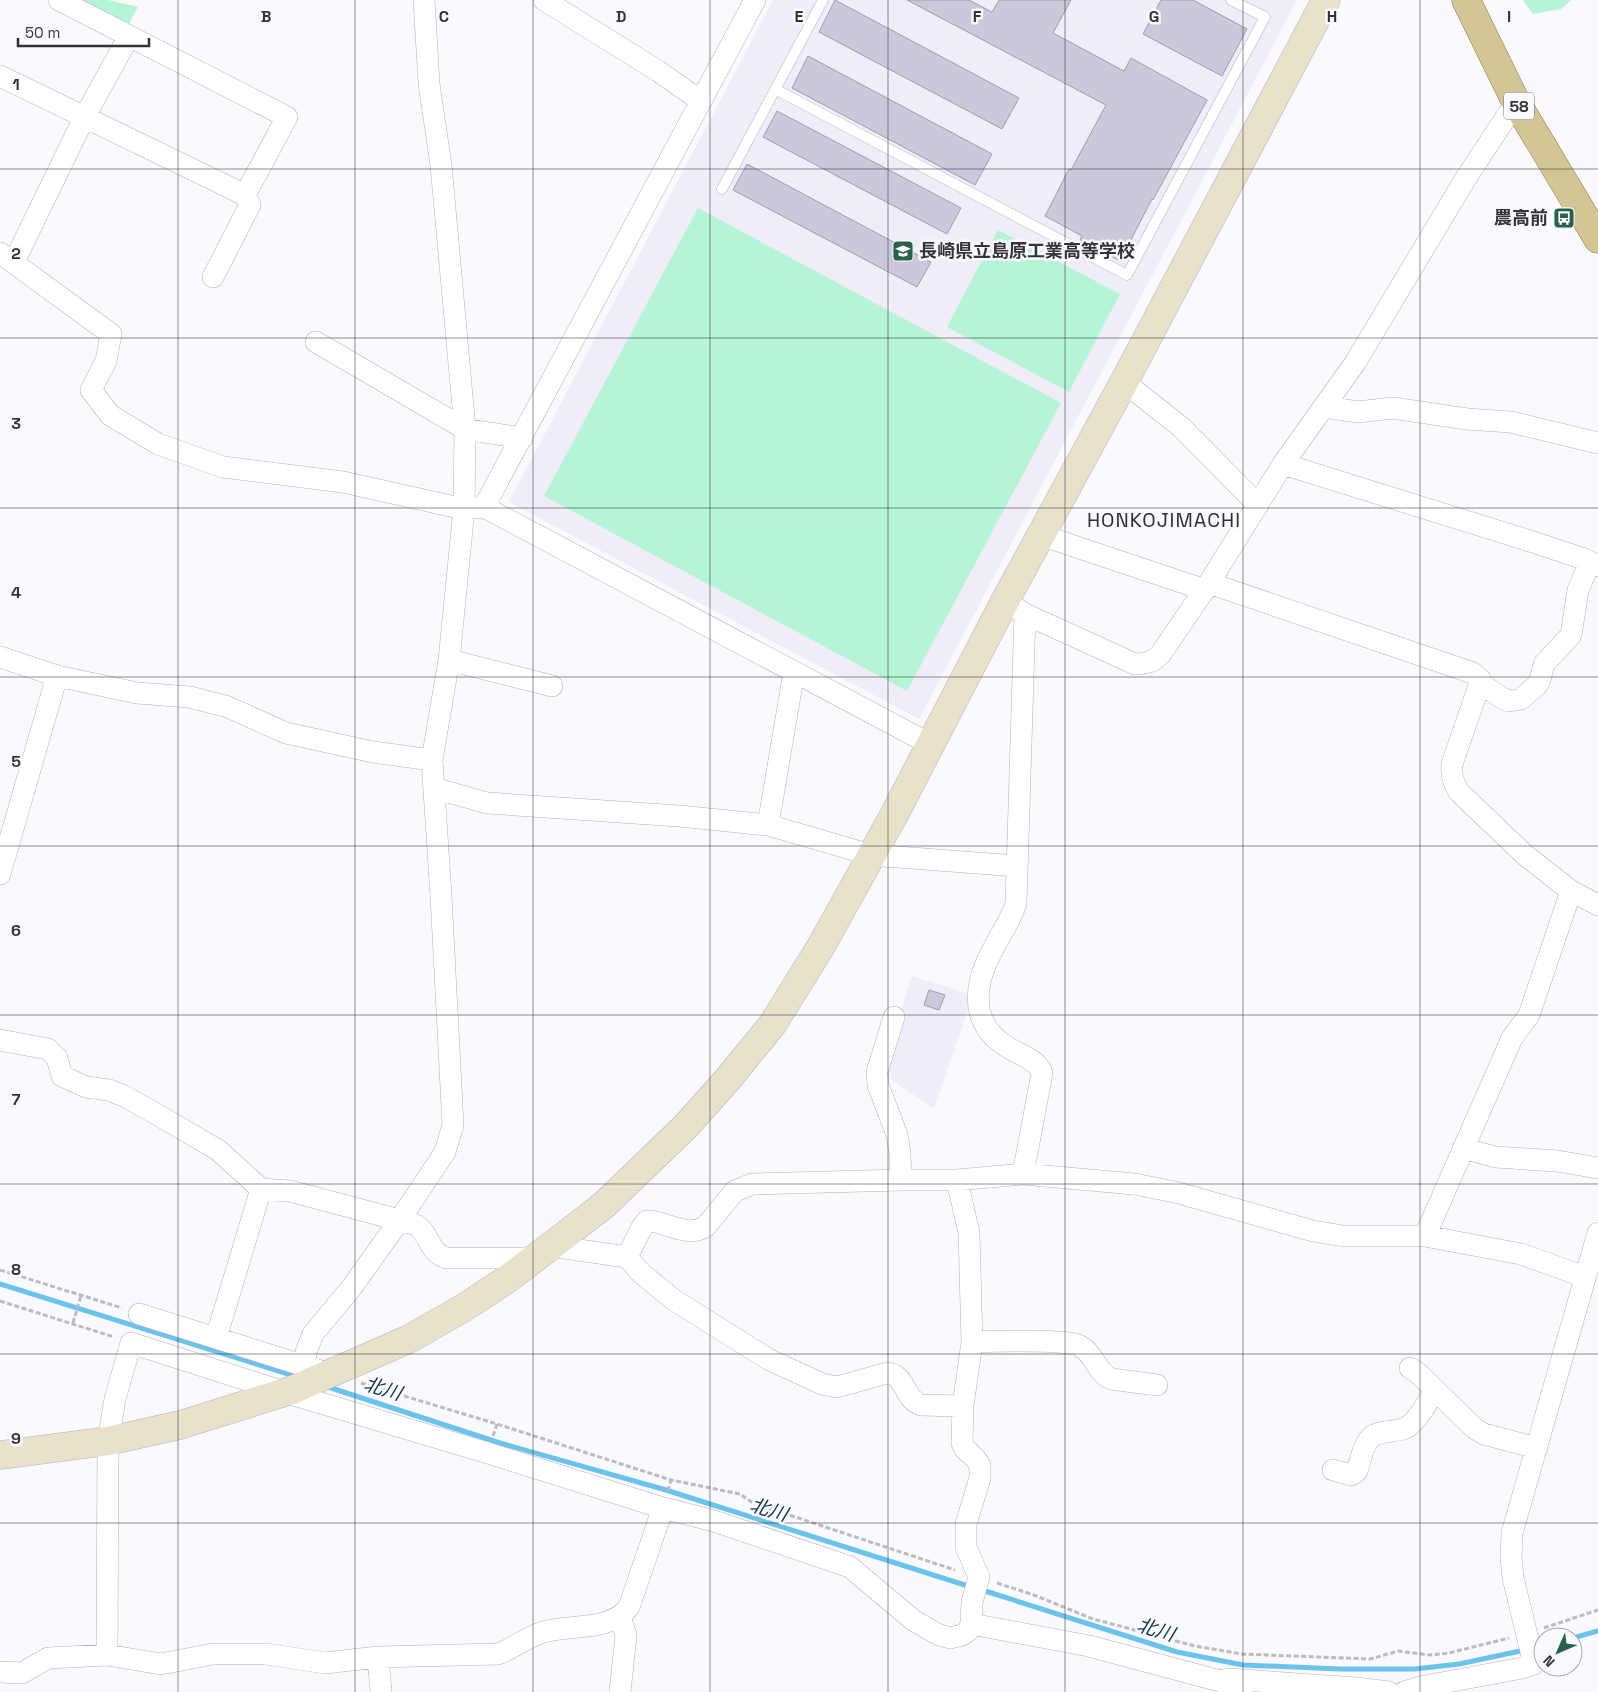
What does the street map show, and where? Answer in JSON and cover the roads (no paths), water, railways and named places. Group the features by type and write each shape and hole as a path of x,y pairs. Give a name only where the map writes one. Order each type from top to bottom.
{"main road":[{"name":"58","path":"1466,0 1516,102 1598,239"}],"street":[{"path":"59,0 287,117 245,194"},
{"path":"318,1372 306,1352 313,1334 352,1287 400,1221 445,1152 453,1125 432,760 474,508 441,165 429,84 424,0"},
{"path":"544,0 658,71 702,101"},
{"path":"474,508 522,438 755,0"},
{"path":"0,1455 108,1441 180,1425 288,1391 318,1372 409,1340 465,1307 543,1252 604,1205 686,1126 728,1079 782,1009 820,948 930,744 1015,608 1041,535 1326,0"},
{"path":"129,36 7,258 110,334 106,361 91,390 110,415 158,444 223,467 343,482 474,508 930,744"},
{"path":"0,76 245,194 250,205 213,277"},
{"path":"1015,608 1135,664 1152,662 1160,655 1207,586 1284,464 1355,363 1466,178 1516,102"},
{"path":"316,342 465,429 522,438"},
{"path":"1124,382 1181,427 1258,505"},
{"path":"1324,407 1358,412 1393,408 1511,422 1598,443"},
{"path":"1284,464 1533,542 1594,564 1578,590 1571,635 1544,664 1537,685 1521,699 1509,701 1480,683"},
{"path":"1041,535 1207,586 1473,673 1480,679 1480,683 1452,764 1451,774 1453,783 1459,792 1525,855 1571,891 1598,905"},
{"path":"1015,608 1016,904 985,966 978,994 980,1017 989,1032 1007,1047 1038,1065 1042,1073 1023,1174"},
{"path":"0,657 57,676 137,693 190,697 228,707 286,733 374,752 432,760"},
{"path":"448,660 552,686"},
{"path":"768,825 794,672"},
{"path":"0,874 57,676"},
{"path":"434,788 487,803 679,816 768,825 871,855 1017,866"},
{"path":"1425,1236 1512,1038 1529,1015 1571,891"},
{"path":"894,1017 877,1072 878,1085 897,1135 902,1180"},
{"path":"0,1040 48,1049 57,1058 62,1076 86,1087 109,1090 151,1111 218,1150 261,1189 290,1191 418,1226 424,1232 433,1250 446,1258 543,1252 627,1257 641,1273 674,1300 768,1360 822,1384 837,1387 892,1373 900,1378 909,1396 916,1403 921,1405 963,1406"},
{"path":"1463,1148 1495,1157 1557,1161 1598,1168"},
{"path":"627,1257 647,1221 687,1231 700,1230 706,1226 735,1191 752,1184 958,1180 1023,1174 1134,1184 1175,1192 1313,1231 1343,1236 1425,1236 1521,1254 1585,1277"},
{"path":"106,1655 108,1441 115,1399 132,1343 663,1508 714,1522 850,1567 913,1620 937,1634 950,1638 962,1636 968,1631 971,1624 976,1587 966,1548 966,1524 980,1478 980,1465 962,1443 963,1406 972,1342 969,1233 958,1180"},
{"path":"216,1338 261,1189"},
{"path":"1404,1692 1420,1686 1522,1668 1534,1664 1513,1578 1511,1557 1512,1533 1598,1234"},
{"path":"139,1314 318,1372"},
{"path":"972,1342 1030,1340 1075,1344 1091,1355 1099,1370 1106,1377 1157,1385"},
{"path":"1410,1368 1418,1373 1474,1428 1484,1434 1538,1448"},
{"path":"1333,1470 1350,1475 1354,1474 1357,1471 1368,1441 1373,1436 1401,1430 1409,1426 1417,1419 1435,1390"},
{"path":"0,1672 22,1673 48,1658 106,1655 161,1664 213,1654 266,1654 324,1663 378,1657 498,1654 510,1650 543,1632 608,1622 620,1617 629,1606 663,1508"},
{"path":"620,1617 626,1635 620,1692"},
{"path":"971,1624 1090,1646 1220,1681 1242,1692"},
{"path":"378,1657 381,1692"},
{"path":"1220,1681 1229,1679 1389,1692"}],"lane":[{"path":"722,189 822,0"},
{"path":"775,89 1127,275 1265,17 1231,0"}],"waterway":[{"name":"北川","path":"0,1284 298,1377"},
{"name":"北川","path":"325,1386 500,1443 666,1490 971,1587"},
{"name":"北川","path":"982,1590 1177,1652 1243,1665 1340,1669 1415,1669 1459,1664 1525,1650"},
{"name":"北川","path":"1583,1635 1598,1631"}],"place":[{"name":"農高前","path":"1564,218"},
{"name":"長崎県立島原工業高等学校","path":"903,251"}],"district":[{"name":"HONKOJIMACHI","path":"1164,520"}]}
